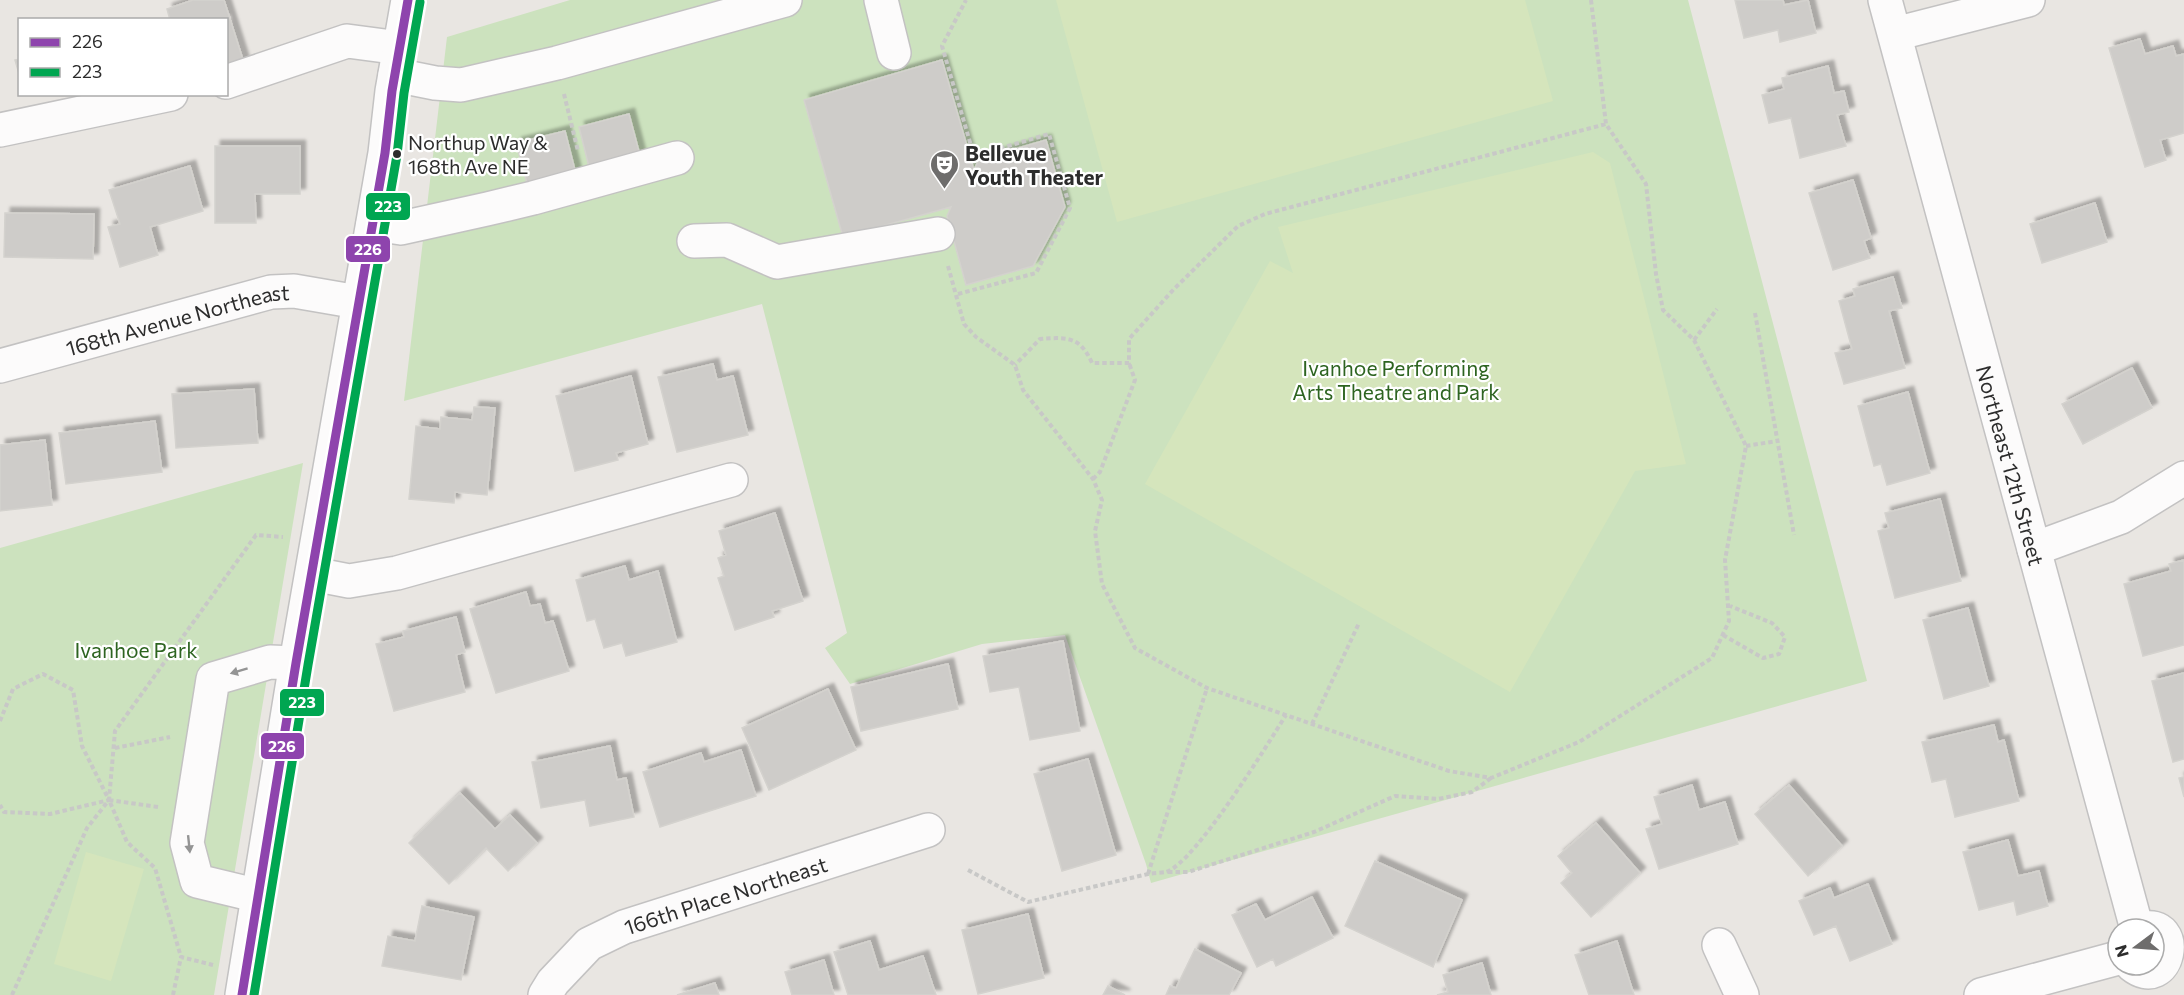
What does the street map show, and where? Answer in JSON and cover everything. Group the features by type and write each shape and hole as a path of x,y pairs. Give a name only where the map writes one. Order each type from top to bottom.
{"street":[{"path":"242,995 296,663 373,224 408,0"},
{"path":"228,81 347,41 397,61 435,83 461,85 556,63 785,0"},
{"path":"881,0 894,53"},
{"name":"Northeast 12th Street","path":"1885,0 2136,917"},
{"path":"1894,34 2028,0"},
{"path":"0,130 162,96"},
{"path":"373,224 401,228 532,198 677,158"},
{"path":"694,241 727,240 777,262 938,234"},
{"name":"168th Avenue Northeast","path":"0,366 271,292 294,291 358,302"},
{"path":"2034,549 2121,517 2184,478"},
{"path":"313,574 349,581 397,573 731,480"},
{"path":"259,896 197,881 187,843 203,731 213,679 270,662 296,663"},
{"name":"166th Place Northeast","path":"545,995 553,982 589,944 624,927 928,830"},
{"path":"2146,978 2167,963 2177,942"},
{"path":"1719,945 1742,995"},
{"path":"1981,995 2106,961"}],"path":[{"path":"958,294 1036,273 1070,208 1049,134 974,156 942,46 966,0"},
{"path":"968,870 1028,902 1148,874 1188,872 1314,832 1395,796 1438,799 1472,792 1491,778 1578,742 1712,658 1730,621 1725,560 1746,446 1694,340 1663,310 1656,274 1646,184 1606,124 1591,0"},
{"path":"556,63 586,183"},
{"path":"1093,479 1100,472 1135,380 1129,363 1129,339 1174,288 1238,226 1265,214 1606,124"},
{"path":"938,234 958,294 964,324 976,337 1015,365 1023,390 1093,479 1102,500 1095,531 1102,584 1135,648 1207,688 1449,771 1491,778"},
{"path":"1694,340 1717,309"},
{"path":"1755,313 1794,535"},
{"path":"1015,365 1040,339 1066,337 1086,349 1092,363 1129,363"},
{"path":"1746,446 1777,441"},
{"path":"12,995 87,828 109,800 115,731 256,535 290,538"},
{"path":"1723,635 1763,658 1779,654 1785,637 1772,623 1730,606"},
{"path":"1312,724 1359,623"},
{"path":"0,721 13,689 43,674 74,690 82,746 127,842 155,868 181,957 173,995"},
{"path":"1148,874 1207,688"},
{"path":"1167,872 1179,863 1213,825 1286,716"},
{"path":"115,748 203,731"},
{"path":"0,805 4,812 50,814 109,800 191,812"},
{"path":"181,957 219,967"}],"green space":[{"name":"Ivanhoe Performing Arts Theatre and Park","path":"570,0 1688,0 1867,681 1151,883 1065,635 982,644 850,684 825,648 847,633 762,304 404,401 447,37"},
{"path":"1056,0 1525,0 1553,101 1117,222"},
{"path":"1593,152 1610,163 1686,464 1635,471 1510,692 1145,484 1270,261 1293,273 1278,227"},
{"name":"Ivanhoe Park","path":"303,463 214,995 0,995 0,548"},
{"path":"86,852 144,869 111,981 54,964"}],"building":[{"path":"193,0 224,0 244,63 228,68 228,18 169,18 167,9"},
{"path":"1735,0 1783,0 1784,5 1808,0 1816,33 1780,42 1778,30 1744,38"},
{"path":"2140,39 2145,54 2173,46 2176,56 2184,54 2184,133 2160,140 2166,160 2145,167 2109,48"},
{"name":"Bellevue Youth Theater","path":"942,60 974,170 979,159 1046,140 1065,207 1033,266 966,285 947,216 951,207 843,237 804,100"},
{"path":"1828,66 1834,93 1844,91 1849,112 1837,115 1846,146 1800,158 1791,118 1769,123 1762,95 1784,89 1782,78"},
{"path":"629,114 641,159 590,171 579,127"},
{"path":"565,131 576,174 528,187 516,143"},
{"path":"215,146 300,146 300,194 255,194 256,223 215,223"},
{"path":"190,166 203,211 150,227 158,255 120,267 108,227 120,224 109,190"},
{"path":"1853,180 1871,238 1864,241 1870,258 1833,270 1809,193"},
{"path":"2095,203 2107,242 2042,263 2030,224"},
{"path":"5,213 94,214 93,259 4,257"},
{"path":"1893,277 1902,308 1889,311 1905,368 1844,384 1835,353 1852,349 1839,301 1855,296 1853,289"},
{"path":"713,364 717,380 733,376 748,435 677,452 658,377"},
{"path":"2132,368 2152,408 2083,444 2062,404"},
{"path":"631,376 648,444 616,453 618,460 575,471 556,396"},
{"path":"254,389 258,443 176,448 172,394"},
{"path":"1908,392 1930,473 1887,485 1881,464 1874,466 1858,406"},
{"path":"474,407 495,408 487,495 455,492 454,503 409,499 416,426 440,429 441,417 472,420"},
{"path":"155,421 162,472 66,484 59,433"},
{"path":"45,440 52,505 0,511 0,445"},
{"path":"1940,499 1961,581 1895,598 1878,531 1889,528 1885,513"},
{"path":"775,513 803,601 772,611 774,617 735,630 718,578 724,576 718,558 726,555 719,531"},
{"path":"2184,560 2184,645 2143,656 2124,584 2171,571 2169,564"},
{"path":"625,566 629,580 658,571 677,642 626,656 622,643 604,648 595,619 587,621 576,580"},
{"path":"526,592 530,606 540,604 545,623 553,621 569,671 496,693 470,609"},
{"path":"1968,608 1989,686 1944,699 1923,620"},
{"path":"456,617 465,652 456,655 465,692 394,711 376,644 404,637 403,631"},
{"path":"1063,641 1080,731 1030,740 1019,687 990,692 983,656"},
{"path":"948,664 958,709 861,731 851,687"},
{"path":"2184,673 2184,759 2173,762 2152,681"},
{"path":"828,689 856,750 769,790 742,728"},
{"path":"1994,725 1998,742 2004,740 2019,801 1955,817 1946,779 1932,782 1922,742"},
{"path":"610,746 617,780 626,778 634,817 590,826 585,800 541,808 532,762"},
{"path":"741,750 756,796 660,827 643,772 701,753 704,762"},
{"path":"1088,759 1116,855 1062,871 1034,774"},
{"path":"2184,777 2184,797 2179,778"},
{"path":"1692,785 1699,810 1725,802 1738,844 1659,869 1646,829 1662,824 1654,797"},
{"path":"1789,785 1842,846 1808,876 1755,814"},
{"path":"460,793 495,829 510,815 537,843 508,871 486,848 449,884 409,843"},
{"path":"1596,823 1640,873 1591,917 1561,883 1572,873 1558,856"},
{"path":"2008,840 2018,876 2039,871 2048,906 2017,915 2014,901 1979,910 1963,852"},
{"path":"1375,861 1462,900 1433,967 1345,926"},
{"path":"1868,884 1892,944 1850,961 1836,926 1814,935 1799,901 1830,888 1834,898"},
{"path":"1312,897 1333,938 1276,966 1273,959 1257,967 1232,915 1256,904 1265,920"},
{"path":"422,906 474,917 461,980 382,966 388,936 415,941"},
{"path":"1028,914 1044,978 978,994 962,930"},
{"path":"870,941 879,970 923,956 936,995 848,995 834,952"},
{"path":"1617,941 1634,995 1589,995 1575,955"},
{"path":"1195,949 1241,973 1229,995 1166,995 1170,986 1176,988"},
{"path":"824,960 834,995 792,995 785,972"},
{"path":"1482,963 1491,995 1437,995 1448,992 1443,975"},
{"path":"715,983 719,995 677,995"},
{"path":"1108,986 1125,995 1103,995"}],"transit line":[{"name":"226","path":"242,995 296,663 385,153 392,91 408,0"},
{"name":"223","path":"254,995 308,665 397,155 404,93 420,2"}],"place":[{"name":"Northup Way & 168th Ave NE","path":"397,154"},
{"name":"Bellevue Youth Theater","path":"944,190"}]}
